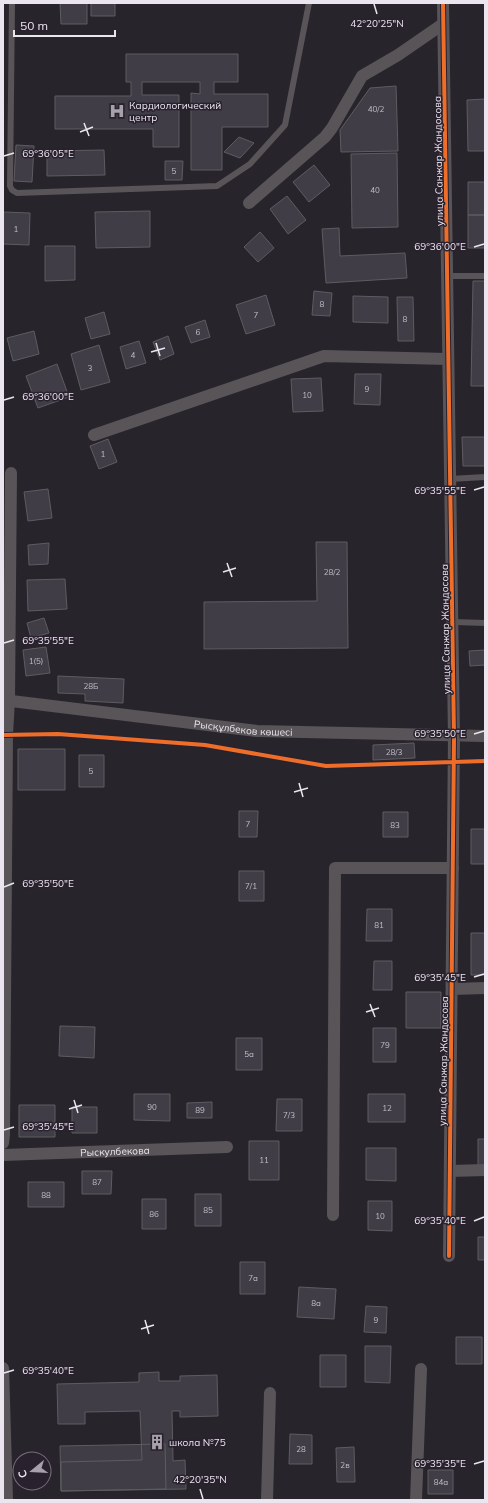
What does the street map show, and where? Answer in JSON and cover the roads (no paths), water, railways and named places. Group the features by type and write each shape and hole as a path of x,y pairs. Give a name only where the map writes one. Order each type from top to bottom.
{"street":[{"name":"улица Санжар Жандосова","path":"443,3 454,737 454,868 449,1256"},
{"path":"249,203 325,137 332,128 362,76 398,55 443,24"},
{"path":"94,435 324,356 448,360"},
{"path":"3,1143 7,735 6,700 11,473"},
{"name":"Рысқұлбеков көшесі","path":"6,700 257,731 454,737 485,736"},
{"path":"333,1215 335,868 454,868"},
{"path":"452,989 485,988"},
{"name":"Рыскулбекова","path":"3,1155 227,1147"},
{"path":"450,1171 485,1170"},
{"path":"3,1368 7,1500"},
{"path":"416,1500 420,1369"},
{"path":"268,1500 270,1393"}],"lane":[{"path":"12,3 10,186 12,190 17,193 217,186 250,164 285,124 309,3"},
{"path":"447,276 485,276"},
{"path":"450,479 485,477"},
{"path":"453,622 485,623"}],"place":[{"name":"Кардиологический центр","path":"117,111"},
{"name":"школа №75","path":"157,1442"}]}
